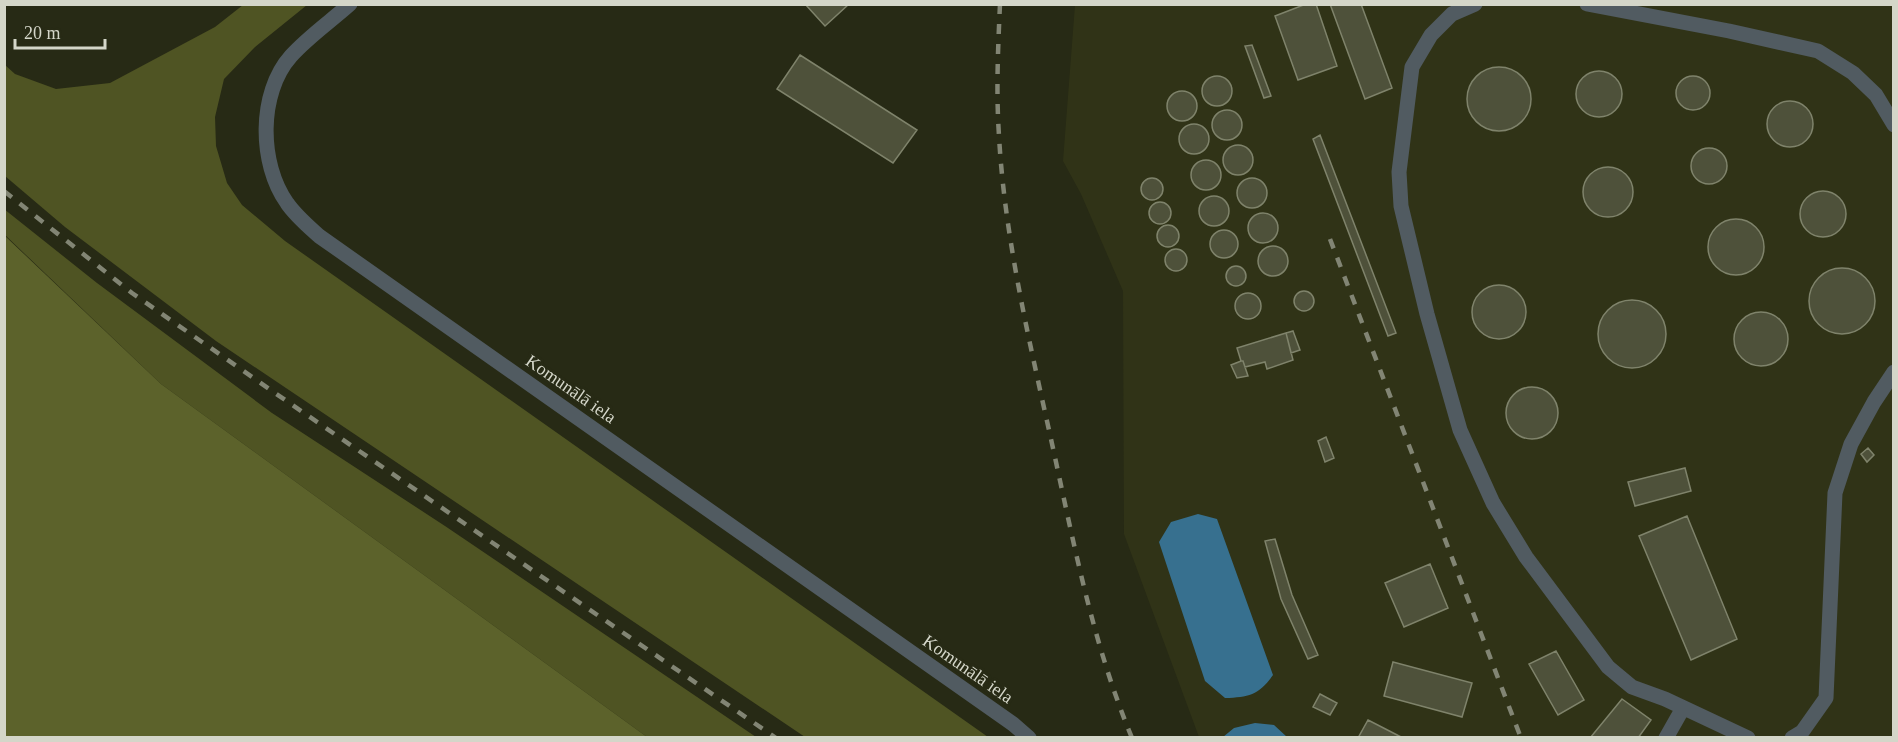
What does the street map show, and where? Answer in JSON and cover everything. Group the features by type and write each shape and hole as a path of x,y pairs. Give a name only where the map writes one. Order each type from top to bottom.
{"street":[{"name":"Komunālā iela","path":"350,4 290,57 274,83 268,110 269,159 275,182 287,204 319,236 1013,724 1029,738"},
{"path":"1475,4 1452,15 1431,35 1412,68 1399,172 1401,206 1427,315 1460,430 1493,503 1526,557 1608,667 1632,687 1748,738"},
{"path":"1587,4 1729,31 1818,51 1853,73 1876,95 1893,125"},
{"path":"1792,738 1803,732 1826,698 1835,493 1851,444 1893,372"},
{"path":"1666,738 1683,708"}],"shaded area":[{"path":"243,5 307,5 255,47 224,79 215,117 216,146 227,183 242,205 285,241 988,737 805,737 216,341 65,227 5,176 5,65 15,74 56,89 110,83 215,27"},
{"path":"1075,5 1893,5 1893,737 1199,737 1124,534 1123,291 1081,194 1063,161"},
{"path":"4,209 97,283 272,413 445,526 756,737 647,737 161,384 5,235"}],"green space":[{"path":"4,235 161,384 647,737 5,737"}],"water":[{"path":"1198,514 1217,519 1273,675 1263,687 1247,696 1225,698 1205,681 1159,542 1171,522"},
{"path":"1255,723 1274,725 1287,737 1223,737 1234,728"}],"building":[{"path":"805,4 849,4 825,26"},
{"path":"1306,4 1316,4 1337,66 1298,80 1275,16"},
{"path":"1330,4 1361,4 1392,88 1365,99"},
{"path":"1252,45 1271,96 1264,98 1245,46"},
{"path":"800,55 917,130 893,163 777,89"},
{"path":"1493,67 1505,67 1522,76 1529,87 1531,99 1529,111 1522,122 1505,131 1493,131 1481,126 1472,117 1467,105 1467,93 1472,81 1481,72"},
{"path":"1599,71 1615,78 1622,94 1615,110 1599,117 1583,110 1576,94 1583,78"},
{"path":"1217,76 1228,80 1232,91 1228,102 1217,106 1206,102 1202,91 1206,80"},
{"path":"1693,76 1705,81 1710,93 1705,105 1693,110 1681,105 1676,93 1681,81"},
{"path":"1182,91 1192,96 1197,106 1192,116 1182,121 1172,116 1167,106 1172,96"},
{"path":"1790,101 1806,108 1813,124 1806,140 1790,147 1774,140 1767,124 1774,108"},
{"path":"1227,110 1238,114 1242,125 1238,136 1227,140 1216,136 1212,125 1216,114"},
{"path":"1194,124 1205,128 1209,139 1205,150 1194,154 1183,150 1179,139 1183,128"},
{"path":"1320,135 1396,333 1388,336 1313,139"},
{"path":"1238,145 1249,149 1253,160 1249,171 1238,175 1227,171 1223,160 1227,149"},
{"path":"1709,148 1722,153 1727,166 1722,179 1709,184 1696,179 1691,166 1696,153"},
{"path":"1206,160 1217,164 1221,175 1217,186 1206,190 1195,186 1191,175 1195,164"},
{"path":"1608,167 1622,171 1629,178 1633,192 1629,206 1622,213 1608,217 1594,213 1587,206 1583,192 1587,178 1594,171"},
{"path":"1152,178 1160,181 1163,189 1160,197 1152,200 1144,197 1141,189 1144,181"},
{"path":"1252,178 1258,179 1266,187 1266,199 1258,207 1252,208 1246,207 1238,199 1237,193 1238,187 1246,179"},
{"path":"1823,191 1839,198 1846,214 1839,230 1823,237 1807,230 1800,214 1807,198"},
{"path":"1214,196 1225,200 1229,211 1225,222 1214,226 1203,222 1199,211 1203,200"},
{"path":"1160,202 1168,205 1171,213 1168,221 1160,224 1152,221 1149,213 1152,205"},
{"path":"1263,213 1274,217 1278,228 1274,239 1263,243 1252,239 1248,228 1252,217"},
{"path":"1736,219 1751,224 1759,232 1764,247 1759,262 1751,270 1736,275 1721,270 1713,262 1708,247 1713,232 1721,224"},
{"path":"1168,225 1176,228 1179,236 1176,244 1168,247 1160,244 1157,236 1160,228"},
{"path":"1224,230 1234,234 1238,244 1234,254 1224,258 1214,254 1210,244 1214,234"},
{"path":"1273,246 1284,250 1288,261 1284,272 1273,276 1262,272 1258,261 1262,250"},
{"path":"1176,249 1184,252 1187,260 1184,268 1176,271 1168,268 1165,260 1168,252"},
{"path":"1236,266 1243,269 1246,276 1243,283 1236,286 1229,283 1226,276 1229,269"},
{"path":"1835,268 1849,268 1861,273 1870,282 1875,301 1873,314 1866,325 1849,334 1835,334 1823,329 1814,320 1809,308 1809,294 1814,282 1823,273"},
{"path":"1494,285 1504,285 1514,289 1522,297 1526,312 1522,327 1514,335 1504,339 1494,339 1484,335 1476,327 1472,317 1472,307 1476,297 1484,289"},
{"path":"1304,291 1311,294 1314,301 1311,308 1304,311 1297,308 1294,301 1297,294"},
{"path":"1248,293 1257,297 1261,306 1257,315 1248,319 1239,315 1235,306 1239,297"},
{"path":"1625,300 1639,300 1651,305 1661,315 1666,334 1661,353 1651,363 1639,368 1625,368 1613,363 1603,353 1598,341 1598,327 1603,315 1613,305"},
{"path":"1756,312 1766,312 1776,316 1784,324 1788,339 1784,354 1776,362 1766,366 1756,366 1746,362 1738,354 1734,344 1734,334 1738,324 1746,316"},
{"path":"1293,331 1300,350 1291,353 1286,333"},
{"path":"1286,333 1293,360 1267,369 1265,362 1245,367 1237,348"},
{"path":"1243,361 1248,376 1237,378 1231,365"},
{"path":"1532,387 1542,389 1550,395 1556,403 1558,413 1556,423 1550,431 1542,437 1532,439 1522,437 1514,431 1508,423 1506,413 1508,403 1514,395 1522,389"},
{"path":"1326,437 1334,458 1325,462 1318,441"},
{"path":"1868,448 1874,455 1867,462 1861,454"},
{"path":"1685,468 1691,491 1635,506 1628,482"},
{"path":"1687,516 1737,639 1691,660 1639,536"},
{"path":"1275,539 1292,595 1318,655 1308,659 1281,599 1265,541"},
{"path":"1430,564 1448,608 1404,627 1385,583"},
{"path":"1556,651 1584,700 1558,715 1529,664"},
{"path":"1393,662 1472,683 1462,717 1384,696"},
{"path":"1320,694 1337,703 1330,715 1313,707"},
{"path":"1622,699 1651,720 1638,738 1590,738"},
{"path":"1368,720 1403,738 1358,738"}],"railway":[{"path":"1000,4 998,120 1002,177 1014,259 1029,341 1088,602 1107,670 1132,738"},
{"path":"4,191 132,293 776,738"},
{"path":"1330,239 1521,738"}]}
